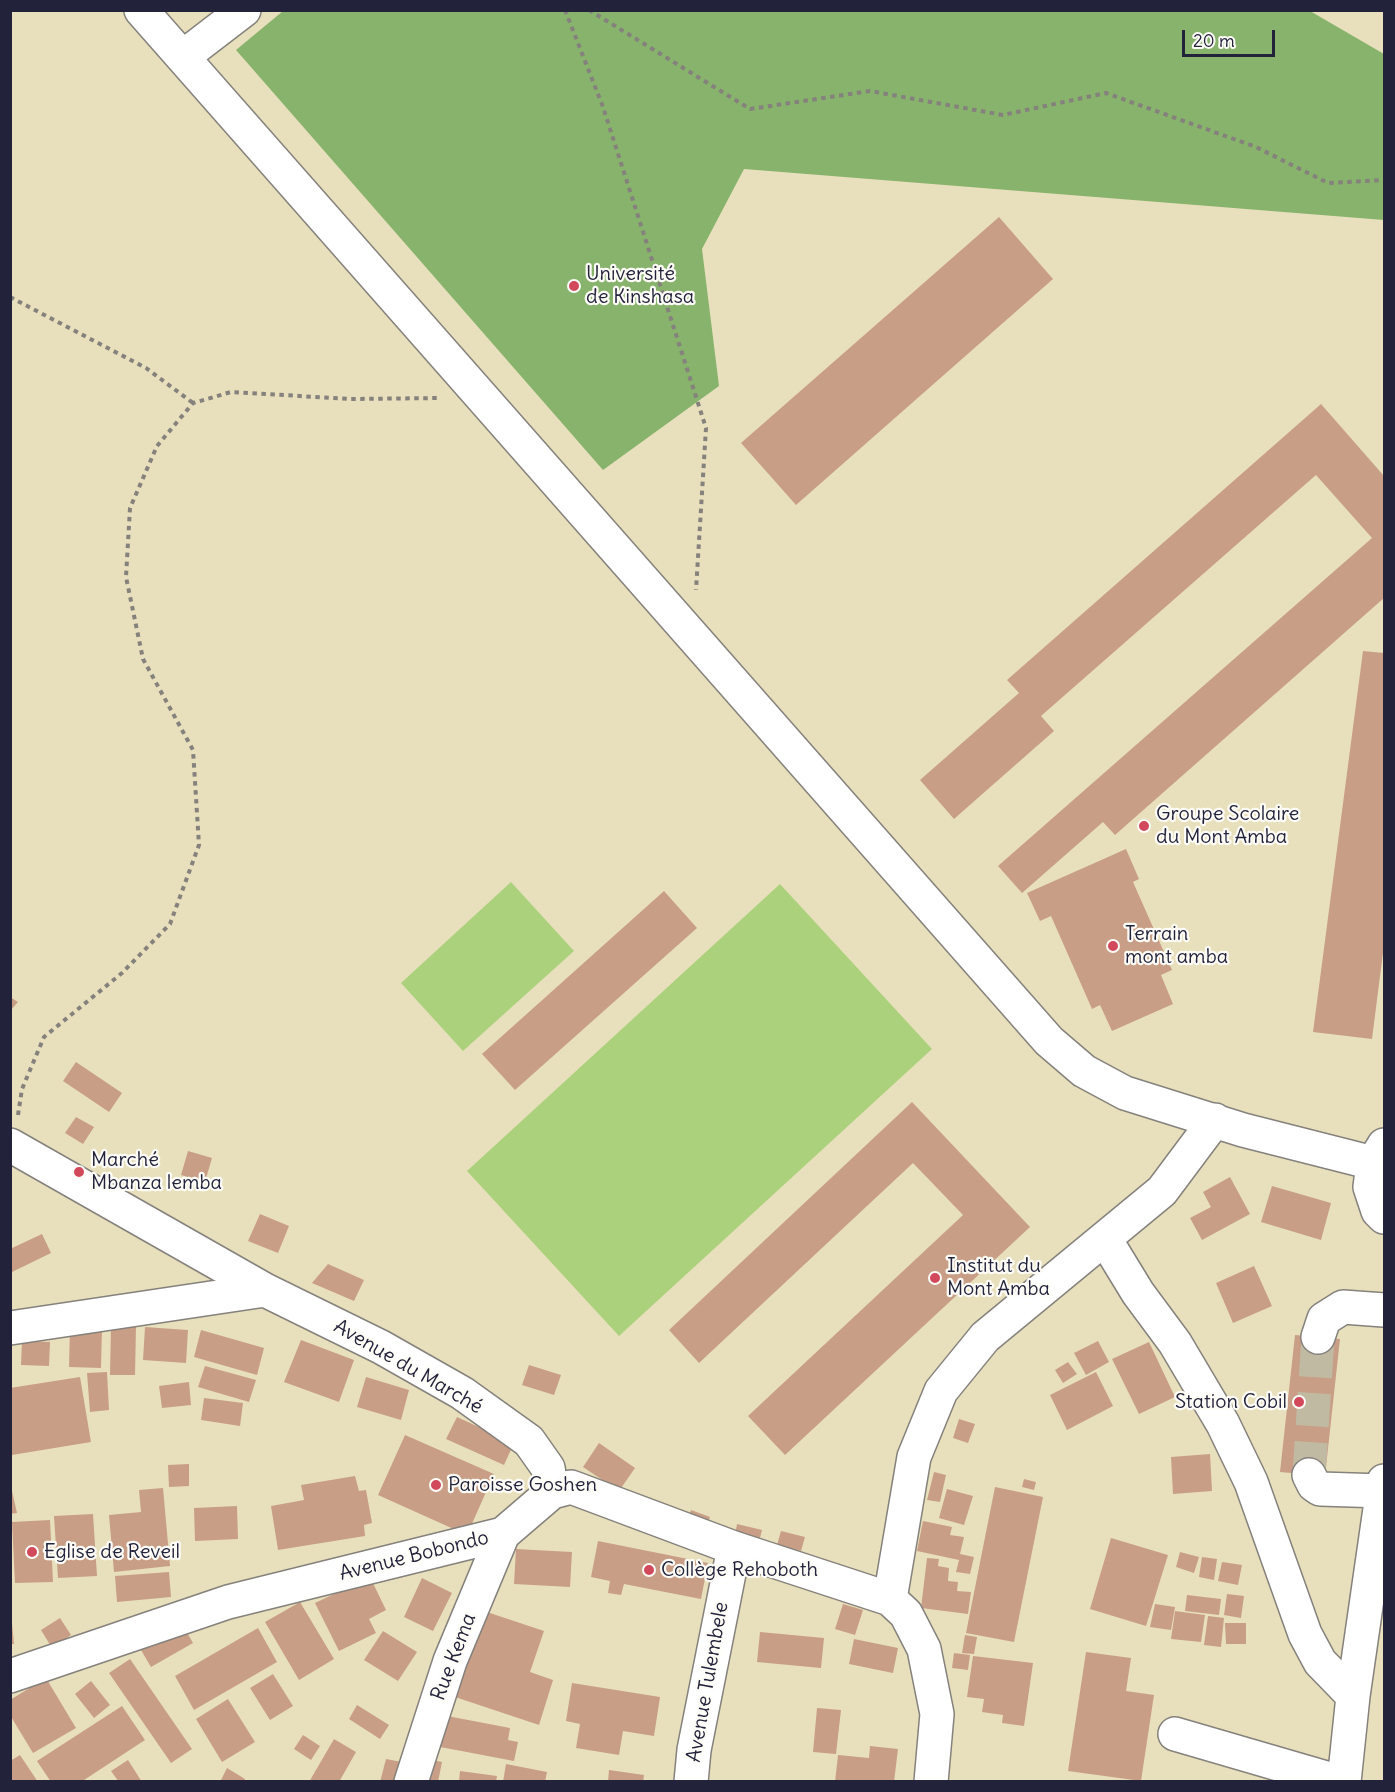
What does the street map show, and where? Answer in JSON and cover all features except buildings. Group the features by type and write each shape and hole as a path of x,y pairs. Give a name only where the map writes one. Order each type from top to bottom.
{"street":[{"path":"141,10 184,56 1049,1041 1084,1071 1125,1092 1243,1130 1379,1154 1370,1187 1378,1211 1384,1217"},
{"path":"184,56 244,10"},
{"path":"890,1599 914,1457 941,1391 985,1337 1162,1191 1215,1120"},
{"name":"Avenue du Marché","path":"12,1146 265,1290 381,1347 462,1393 529,1441 548,1468 552,1492"},
{"path":"1105,1239 1138,1293 1175,1343 1223,1424 1251,1482 1305,1634 1320,1662 1353,1696"},
{"path":"10,1328 265,1290"},
{"path":"1318,1337 1324,1319 1343,1307 1384,1310"},
{"path":"1175,1734 1342,1782 1353,1696 1372,1650 1384,1486 1320,1489 1314,1485 1309,1474"},
{"path":"552,1492 571,1487 734,1548 890,1599 906,1614 924,1649 937,1714 931,1782"},
{"name":"Avenue Bobondo","path":"10,1676 228,1602 503,1534 552,1492"},
{"name":"Rue Kema","path":"411,1782 450,1661 503,1534"},
{"name":"Avenue Tulembele","path":"691,1782 694,1750 734,1548"}],"path":[{"path":"565,10 603,107 706,428 694,636"},
{"path":"589,10 750,109 870,91 1003,115 1106,93 1256,147 1328,183 1384,180"},
{"path":"10,297 146,368 193,403"},
{"path":"12,1146 22,1089 44,1037 122,973 170,924 199,845 193,750 143,659 126,577 130,508 157,446 193,403 231,392 351,399 483,397"}],"green space":[{"path":"283,11 1310,11 1384,54 1384,220 744,169 702,249 719,386 603,470 236,50"},
{"path":"511,882 574,951 463,1051 401,983"},
{"path":"780,884 932,1049 619,1336 467,1171"}],"tunnel":[{"path":"1309,1475 1318,1337"}],"place":[{"name":"Université de Kinshasa","path":"574,286"},
{"name":"Groupe Scolaire du Mont Amba","path":"1144,826"},
{"name":"Terrain mont amba","path":"1113,946"},
{"name":"Marché Mbanza lemba","path":"79,1172"},
{"name":"Institut du Mont Amba","path":"935,1278"},
{"name":"Station Cobil","path":"1299,1402"},
{"name":"Paroisse Goshen","path":"436,1485"},
{"name":"Eglise de Reveil","path":"32,1552"},
{"name":"Collège Rehoboth","path":"649,1570"}]}
